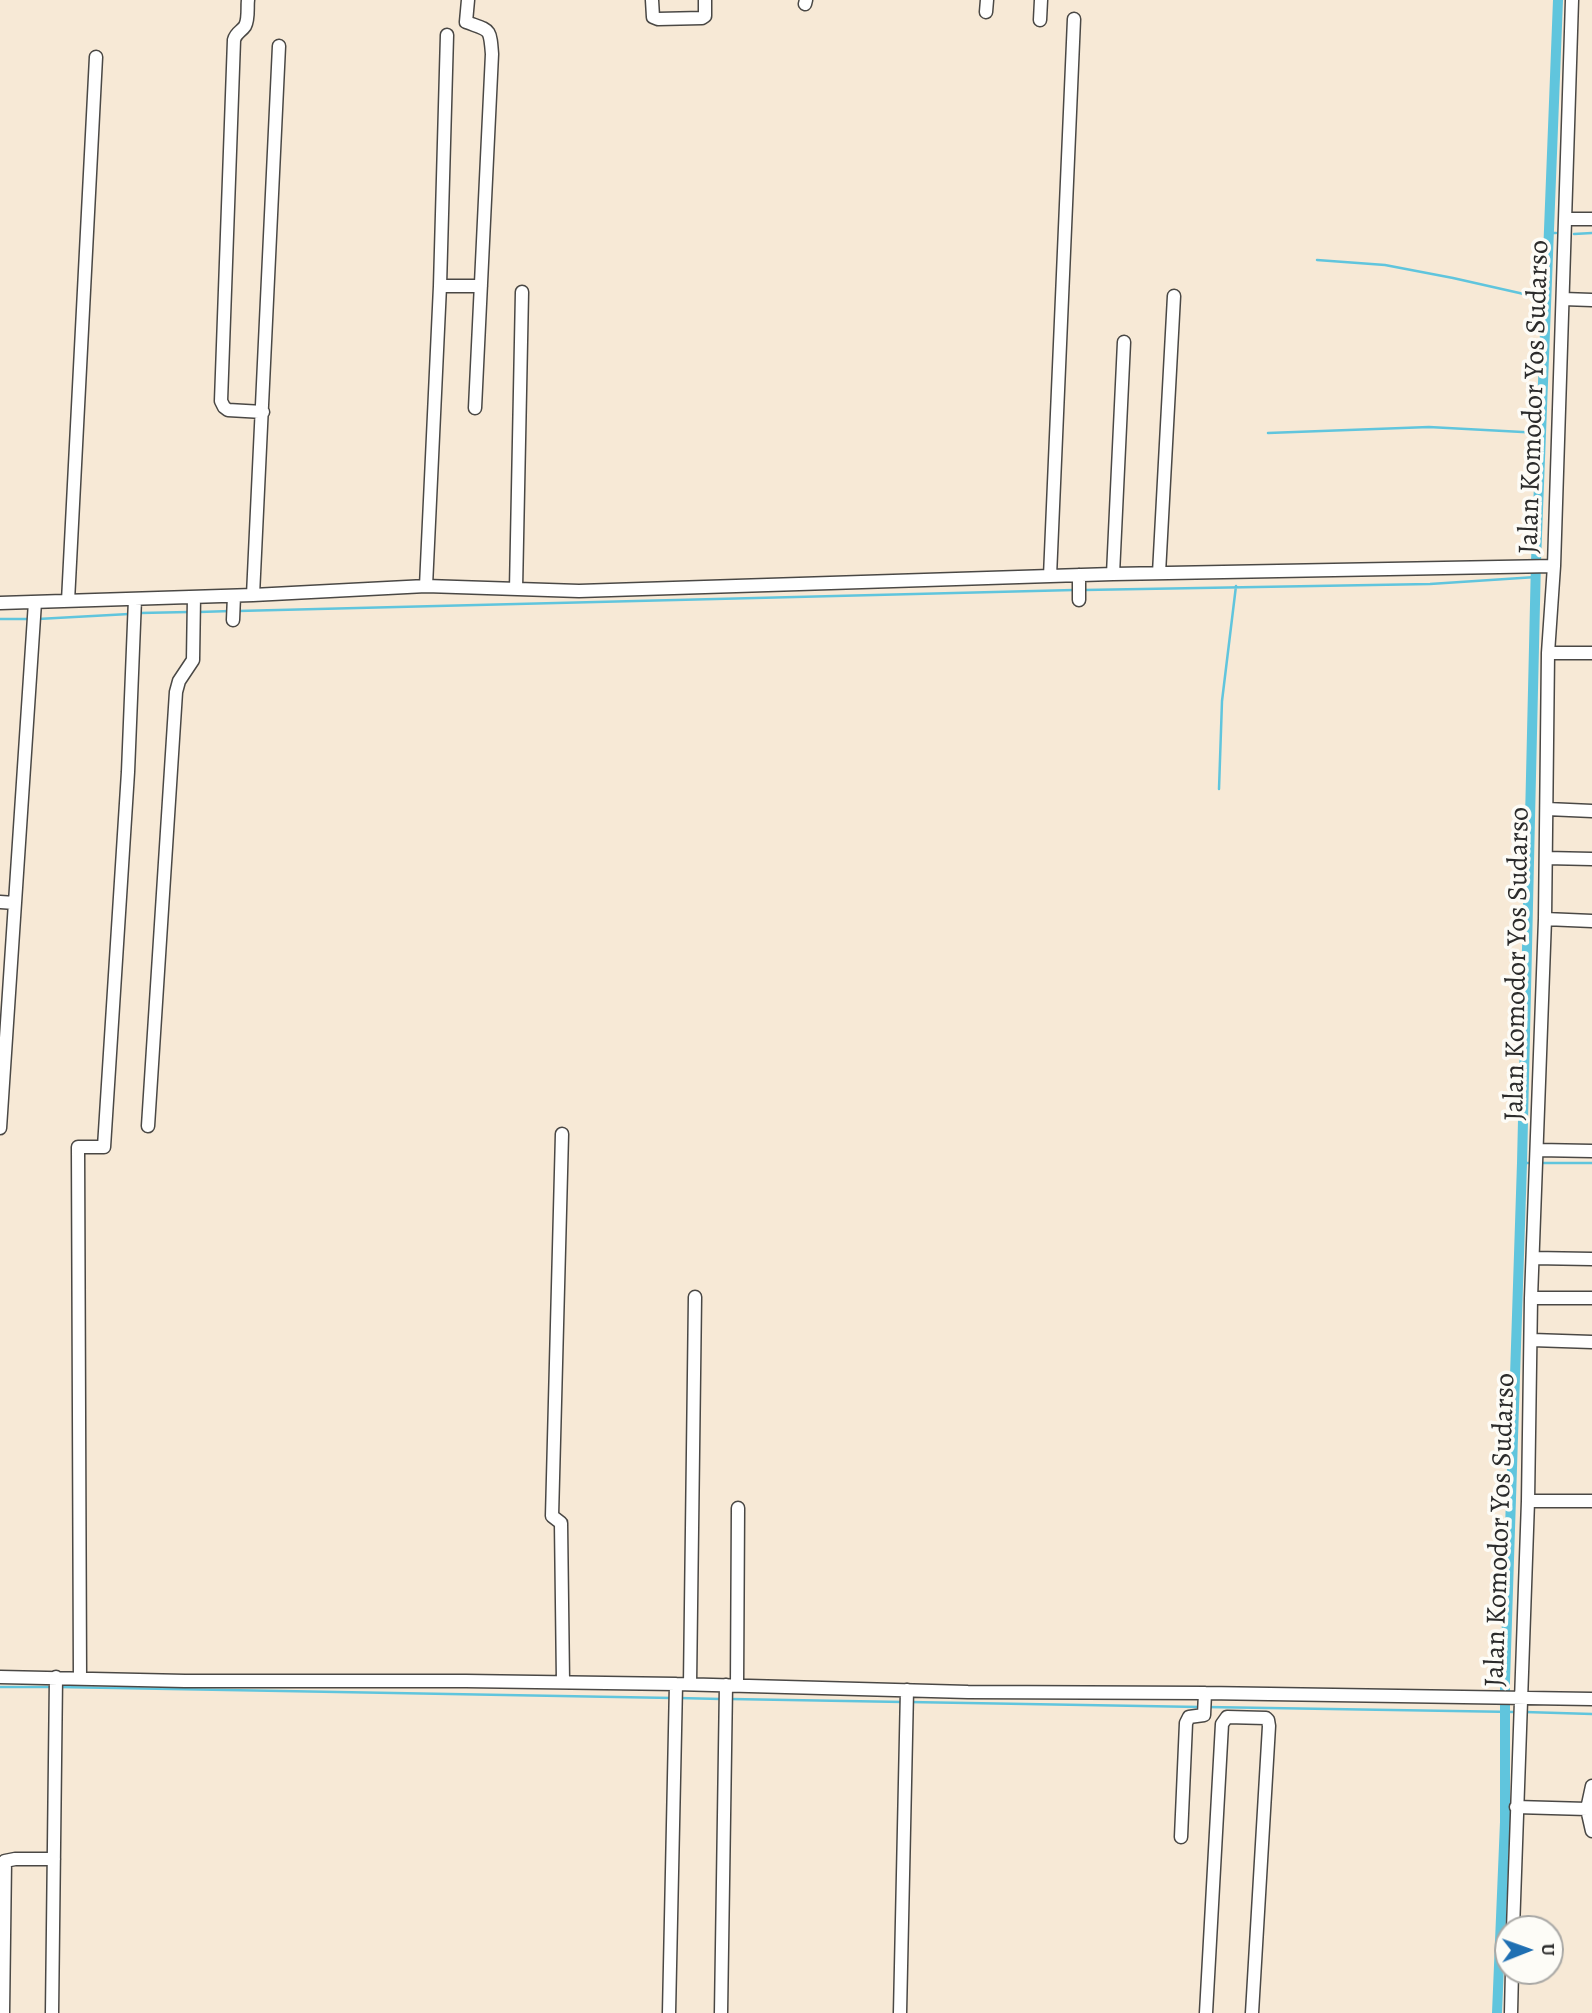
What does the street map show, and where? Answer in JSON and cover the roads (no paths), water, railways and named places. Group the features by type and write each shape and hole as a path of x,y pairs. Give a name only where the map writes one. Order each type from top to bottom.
{"street":[{"path":"248,0 247,23 236,33 234,40 221,401 228,410 262,412"},
{"path":"468,0 466,22 491,34 492,54 475,408"},
{"path":"653,0 652,14 658,19 702,18 705,16 705,0"},
{"path":"1040,20 1041,0"},
{"name":"Jalan Komodor Yos Sudarso","path":"1513,1915 1520,1724 1518,1699 1528,1501 1531,1298 1545,919 1548,653 1572,0"},
{"path":"1050,576 1074,19"},
{"path":"426,586 440,286 447,35"},
{"path":"253,595 279,46"},
{"path":"68,601 96,57"},
{"path":"1566,219 1592,219"},
{"path":"440,286 481,286"},
{"path":"516,589 522,292"},
{"path":"1160,573 1174,296"},
{"path":"1563,299 1592,300"},
{"path":"1113,574 1124,342"},
{"path":"0,603 34,613 68,601 194,601 233,609 253,595 426,586 579,591 1050,576 1079,589 1113,574 1551,566"},
{"path":"148,1126 176,692 179,681 193,660 194,601"},
{"path":"80,1678 78,1147 104,1147 128,772 135,603"},
{"path":"0,1128 34,613"},
{"path":"1548,653 1592,653"},
{"path":"1547,809 1592,811"},
{"path":"1546,858 1592,859"},
{"path":"0,902 15,903"},
{"path":"1545,919 1592,920"},
{"path":"562,1134 552,1516 561,1523 563,1682"},
{"path":"1538,1159 1592,1152"},
{"path":"1533,1258 1592,1259"},
{"path":"669,2013 676,1704 681,1685 695,1297"},
{"path":"1531,1298 1592,1298"},
{"path":"1532,1340 1592,1342"},
{"path":"1528,1501 1592,1501"},
{"path":"721,2013 729,1692 738,1508"},
{"path":"0,1677 185,1681 563,1682 681,1685 729,1692 907,1698 968,1692 1205,1699 1256,1696 1592,1699"},
{"path":"52,2013 56,1679"},
{"path":"1256,1696 1256,1715"},
{"path":"900,2013 907,1698"},
{"path":"1181,1838 1186,1723 1189,1717 1203,1715 1205,1699"},
{"path":"1206,2013 1222,1724 1227,1717 1256,1715 1266,1718 1269,1726 1252,2013"},
{"path":"1592,1786 1587,1809 1592,1831"},
{"path":"1516,1807 1587,1809"},
{"path":"3,2013 5,1861 54,1859"},
{"path":"1511,2013 1512,1985"}],"waterway":[{"path":"1497,2013 1505,1822 1505,1681 1522,1163 1536,561 1558,0"},
{"path":"1549,233 1556,233"},
{"path":"1574,234 1592,233"},
{"path":"1317,260 1385,265 1546,299"},
{"path":"1268,433 1429,427 1541,433"},
{"path":"1084,590 1430,584 1536,577"},
{"path":"1219,789 1222,701 1236,586"},
{"path":"238,611 1074,590"},
{"path":"199,612 231,611"},
{"path":"140,613 189,612"},
{"path":"38,619 129,614"},
{"path":"0,619 28,619"},
{"path":"1522,1163 1533,1163"},
{"path":"1540,1163 1592,1163"},
{"path":"0,1687 52,1687"},
{"path":"59,1687 672,1698"},
{"path":"678,1698 721,1699"},
{"path":"731,1699 903,1702"},
{"path":"909,1702 1200,1707"},
{"path":"1207,1707 1515,1712"},
{"path":"1525,1712 1592,1714"}]}
